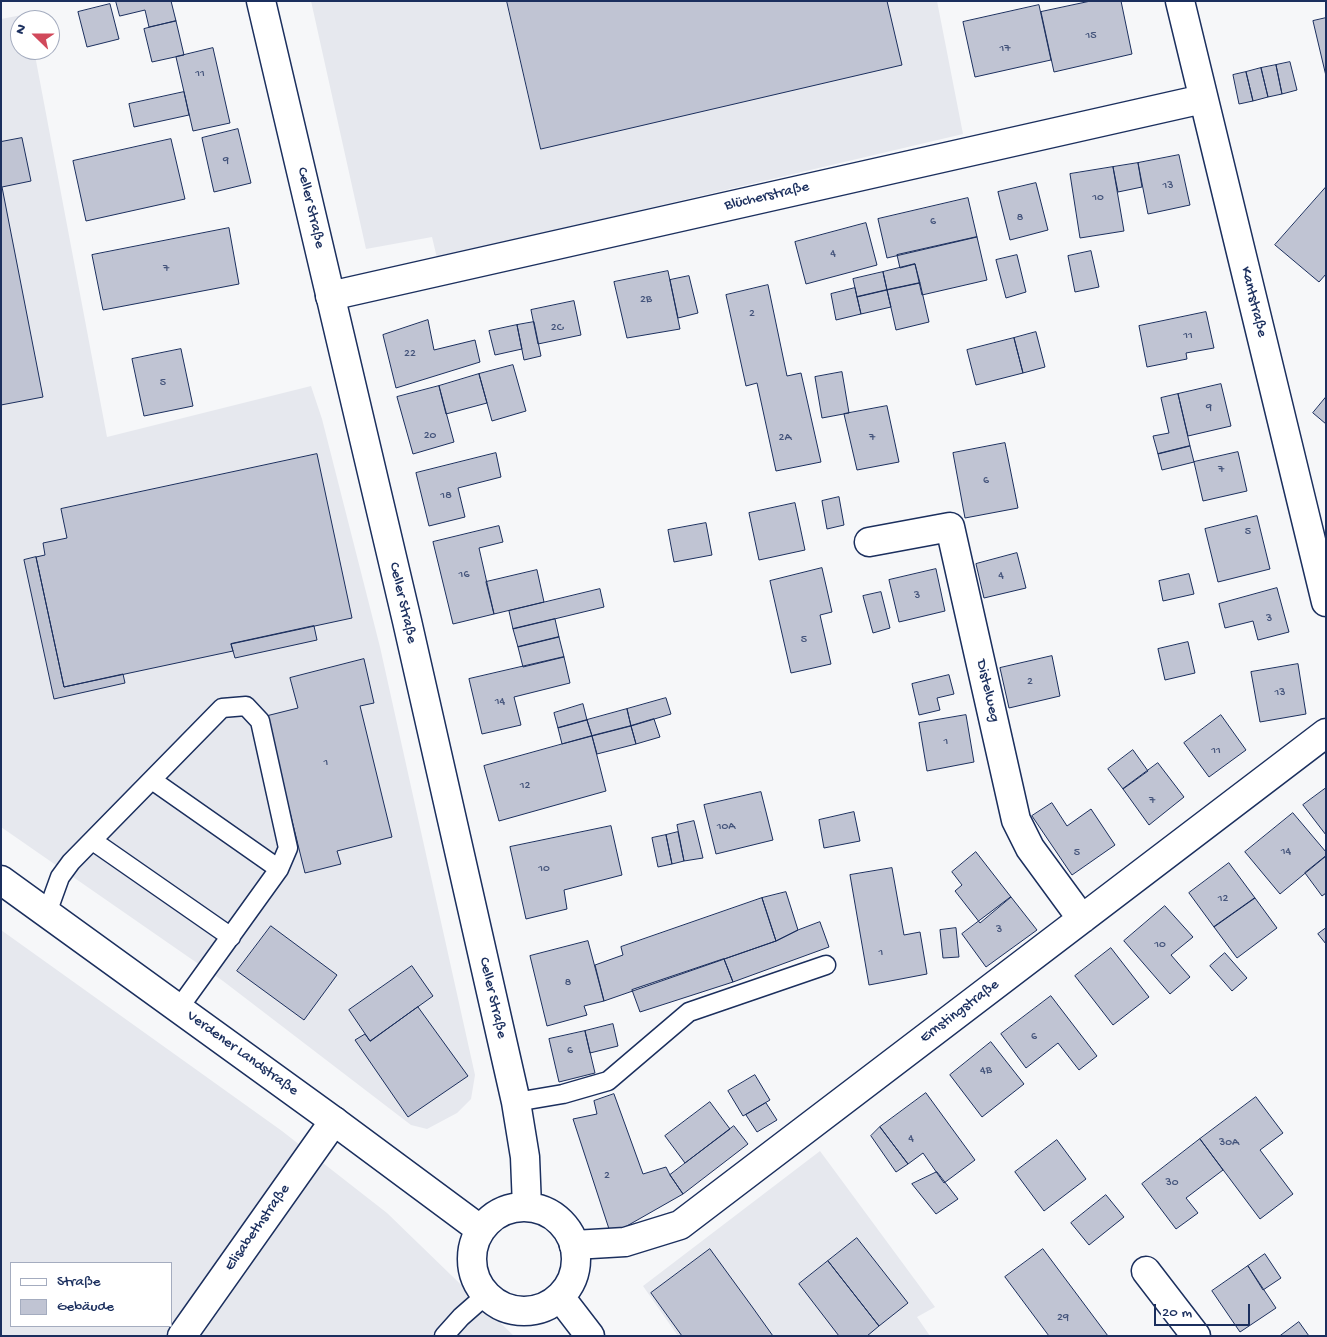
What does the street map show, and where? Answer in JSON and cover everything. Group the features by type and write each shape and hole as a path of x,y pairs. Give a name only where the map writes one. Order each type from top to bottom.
{"street":[{"name":"Celler Straße","path":"261,1 407,621 516,1102 525,1157 527,1207"},
{"name":"Kantstraße","path":"1180,1 1326,602"},
{"name":"Blücherstraße","path":"330,296 1203,99"},
{"name":"Distelweg","path":"869,542 950,527 1016,820 1030,848 1082,919"},
{"name":"Ernstingstraße","path":"574,1245 625,1242 680,1225 1326,733"},
{"name":"Verdener Landstraße","path":"1,880 481,1230"},
{"name":"Elisabethstraße","path":"182,1336 334,1121"},
{"path":"527,1207 543,1210 557,1218 568,1230 574,1245 576,1259 574,1273 569,1286 560,1297 547,1306 531,1311 514,1311 499,1305 486,1295 478,1283 473,1270 472,1256 475,1242 481,1230 501,1212 513,1208 527,1207"},
{"path":"1146,1271 1196,1336"},
{"path":"560,1297 590,1336"}],"lane":[{"path":"47,912 60,877 71,862 222,708 246,706 260,721 288,848 279,870 179,1008"},
{"path":"152,780 279,870"},
{"path":"93,840 231,937"},
{"path":"516,1102 563,1094 608,1080 689,1012 826,966"},
{"path":"444,1336 461,1316 486,1295"}],"shaded area":[{"path":"311,1 937,1 963,134 437,258 432,237 366,249"},
{"path":"10,17 10,60 36,60 107,437 311,386 322,419 380,647 475,1075 471,1099 457,1113 427,1129 411,1125 223,981 1,827 1,19"},
{"path":"1,930 282,1131 387,1213 514,1336 1,1336"},
{"path":"820,1151 935,1307 917,1317 930,1336 678,1336 643,1286"}],"building":[{"path":"116,1 171,1 176,21 149,27 145,10 120,16"},
{"path":"507,1 887,1 902,65 541,149"},
{"path":"1091,1 1121,1 1132,54 1054,72 1041,12"},
{"path":"110,4 119,39 87,47 78,12"},
{"path":"1039,5 1051,60 975,77 963,22"},
{"path":"1326,18 1326,76 1313,21"},
{"path":"176,21 184,55 152,62 144,29"},
{"path":"213,48 230,123 193,131 176,57"},
{"path":"1290,62 1297,90 1282,94 1276,65"},
{"path":"1276,65 1282,94 1268,97 1261,68"},
{"path":"1261,68 1268,97 1253,101 1246,72"},
{"path":"1246,72 1253,101 1239,104 1233,75"},
{"path":"184,92 189,115 134,127 129,104"},
{"path":"238,129 251,183 214,192 202,138"},
{"path":"22,138 31,181 2,187 43,397 1,405 1,142"},
{"path":"171,139 185,199 86,221 73,161"},
{"path":"1179,155 1190,205 1148,214 1138,163"},
{"path":"1138,163 1142,187 1118,192 1113,167"},
{"path":"1113,167 1124,231 1080,238 1070,174"},
{"path":"1036,183 1048,230 1010,240 998,192"},
{"path":"1326,187 1326,274 1319,282 1275,245"},
{"path":"968,198 977,237 887,258 878,219"},
{"path":"866,223 877,265 806,284 795,242"},
{"path":"229,228 239,284 103,310 92,255"},
{"path":"977,237 987,280 922,295 915,264 900,268 897,255"},
{"path":"1091,251 1099,287 1075,292 1068,256"},
{"path":"1017,255 1026,292 1006,298 996,260"},
{"path":"915,264 920,283 887,290 883,272"},
{"path":"668,271 680,329 627,338 614,282"},
{"path":"883,272 887,290 857,297 853,279"},
{"path":"689,276 698,313 678,318 670,280"},
{"path":"920,283 929,322 896,330 887,290"},
{"path":"768,285 787,376 801,373 821,462 776,471 757,383 746,386 726,295"},
{"path":"855,288 861,314 836,320 831,294"},
{"path":"887,290 891,307 861,314 857,297"},
{"path":"574,301 581,335 538,344 531,310"},
{"path":"1206,312 1214,348 1186,353 1187,359 1147,367 1139,326"},
{"path":"428,320 434,350 475,340 480,362 396,388 383,335"},
{"path":"534,322 541,356 524,360 517,325"},
{"path":"517,325 522,349 495,355 489,331"},
{"path":"1036,332 1045,367 1023,373 1014,338"},
{"path":"1014,338 1023,373 976,385 967,350"},
{"path":"181,349 193,406 144,416 132,359"},
{"path":"513,365 526,411 492,421 479,374"},
{"path":"842,372 849,413 822,418 815,377"},
{"path":"479,374 487,403 446,414 439,386"},
{"path":"1221,384 1231,426 1188,436 1178,394"},
{"path":"439,386 454,442 413,454 397,397"},
{"path":"1178,394 1190,446 1158,454 1153,436 1169,433 1161,398"},
{"path":"1326,397 1326,424 1313,413"},
{"path":"887,406 899,462 857,470 844,414"},
{"path":"1005,443 1018,508 965,518 953,453"},
{"path":"1190,446 1194,462 1162,470 1158,454"},
{"path":"1238,452 1247,491 1203,501 1194,462"},
{"path":"496,453 501,477 458,488 465,517 429,526 416,473"},
{"path":"317,454 352,618 231,644 233,651 64,687 36,557 45,555 43,543 67,538 61,509"},
{"path":"839,497 844,525 827,529 822,501"},
{"path":"795,503 805,550 759,560 749,513"},
{"path":"1257,516 1270,569 1218,582 1205,529"},
{"path":"706,523 712,555 674,562 668,530"},
{"path":"499,526 503,542 479,548 494,614 453,624 433,542"},
{"path":"1017,553 1026,588 984,598 976,564"},
{"path":"36,557 64,687 123,674 125,683 54,699 24,560"},
{"path":"822,568 832,612 820,615 831,664 791,673 770,581"},
{"path":"936,569 945,611 899,622 889,580"},
{"path":"537,570 544,602 494,614 486,582"},
{"path":"1189,574 1194,594 1163,601 1159,581"},
{"path":"1277,588 1289,632 1258,640 1253,621 1225,628 1219,604"},
{"path":"600,589 604,607 513,629 509,611"},
{"path":"881,592 890,628 873,633 863,596"},
{"path":"555,619 559,637 518,647 513,629"},
{"path":"314,626 317,640 235,658 231,644"},
{"path":"559,637 564,657 523,667 518,647"},
{"path":"1188,642 1195,673 1165,680 1158,649"},
{"path":"1052,656 1060,696 1009,708 1000,668"},
{"path":"564,657 570,683 514,697 521,725 482,734 469,679"},
{"path":"364,659 374,703 360,706 392,837 337,851 341,864 305,873 266,716 298,708 290,678"},
{"path":"1298,664 1306,714 1260,722 1251,672"},
{"path":"949,675 954,694 937,698 940,710 919,715 912,684"},
{"path":"666,698 671,714 631,726 627,709"},
{"path":"583,704 587,720 558,728 554,713"},
{"path":"627,709 631,726 592,736 587,720"},
{"path":"966,715 974,762 927,771 919,723"},
{"path":"1221,715 1246,750 1209,777 1184,743"},
{"path":"654,719 660,737 636,744 631,726"},
{"path":"587,720 592,736 562,744 558,728"},
{"path":"631,726 636,744 597,754 592,736"},
{"path":"592,736 606,791 499,821 484,766"},
{"path":"1133,750 1148,771 1123,789 1108,769"},
{"path":"1158,763 1184,797 1149,825 1123,789"},
{"path":"1326,788 1326,835 1303,805"},
{"path":"761,792 773,840 716,854 704,805"},
{"path":"1052,803 1067,826 1091,809 1115,845 1072,875 1032,816"},
{"path":"854,812 860,841 824,848 819,820"},
{"path":"1293,813 1326,852 1326,856 1280,894 1245,852"},
{"path":"694,821 703,858 684,861 677,825"},
{"path":"611,826 622,875 564,890 567,909 526,919 510,847"},
{"path":"678,832 684,861 672,864 666,835"},
{"path":"666,835 672,864 658,867 652,838"},
{"path":"976,852 1011,897 980,923 955,891 962,885 952,872"},
{"path":"1326,856 1326,893 1322,896 1305,873"},
{"path":"1229,863 1255,898 1214,927 1189,893"},
{"path":"892,868 904,935 920,932 927,974 869,985 850,875"},
{"path":"786,892 798,930 776,941 762,898"},
{"path":"1011,897 1037,930 986,967 962,934"},
{"path":"762,898 776,941 604,1001 595,965 623,955 621,947"},
{"path":"1255,898 1277,928 1237,958 1214,927"},
{"path":"1165,906 1193,937 1171,955 1190,977 1170,994 1124,941"},
{"path":"820,922 829,947 733,982 724,959 776,941"},
{"path":"271,926 337,975 304,1020 237,971"},
{"path":"956,928 959,957 943,958 940,930"},
{"path":"1326,928 1326,944 1318,934"},
{"path":"588,941 604,1001 584,1006 587,1015 547,1026 530,956"},
{"path":"1111,948 1149,997 1113,1025 1075,976"},
{"path":"1225,953 1247,978 1232,991 1210,966"},
{"path":"724,959 733,982 640,1012 632,990"},
{"path":"412,966 433,996 370,1041 349,1010"},
{"path":"1051,996 1097,1056 1079,1070 1058,1043 1026,1068 1001,1034"},
{"path":"418,1007 468,1076 408,1117 355,1040 365,1034 370,1041"},
{"path":"613,1024 618,1046 590,1053 585,1031"},
{"path":"585,1031 595,1073 559,1082 549,1039"},
{"path":"991,1042 1024,1084 982,1117 950,1075"},
{"path":"755,1075 770,1100 743,1116 728,1091"},
{"path":"926,1093 975,1160 944,1183 923,1153 908,1164 880,1127"},
{"path":"614,1094 643,1174 666,1167 683,1194 611,1235 573,1119 597,1114 594,1101"},
{"path":"1256,1097 1283,1133 1260,1150 1293,1194 1260,1219 1200,1139"},
{"path":"710,1102 730,1129 685,1163 665,1136"},
{"path":"766,1103 777,1120 757,1132 746,1115"},
{"path":"734,1126 748,1144 683,1194 670,1175"},
{"path":"880,1127 908,1164 896,1172 871,1136"},
{"path":"1200,1139 1223,1170 1186,1198 1198,1213 1176,1229 1142,1184"},
{"path":"1057,1140 1086,1179 1044,1211 1015,1172"},
{"path":"937,1172 958,1199 936,1214 912,1184"},
{"path":"1106,1195 1124,1217 1089,1245 1071,1223"},
{"path":"857,1238 908,1303 879,1326 828,1261"},
{"path":"710,1249 773,1336 682,1336 651,1293"},
{"path":"1043,1249 1108,1336 1049,1336 1005,1277"},
{"path":"1265,1254 1281,1278 1263,1290 1248,1266"},
{"path":"828,1261 879,1326 867,1336 839,1336 799,1284"},
{"path":"1248,1266 1276,1308 1240,1332 1212,1291"},
{"path":"1299,1322 1309,1336 1280,1336"}]}
